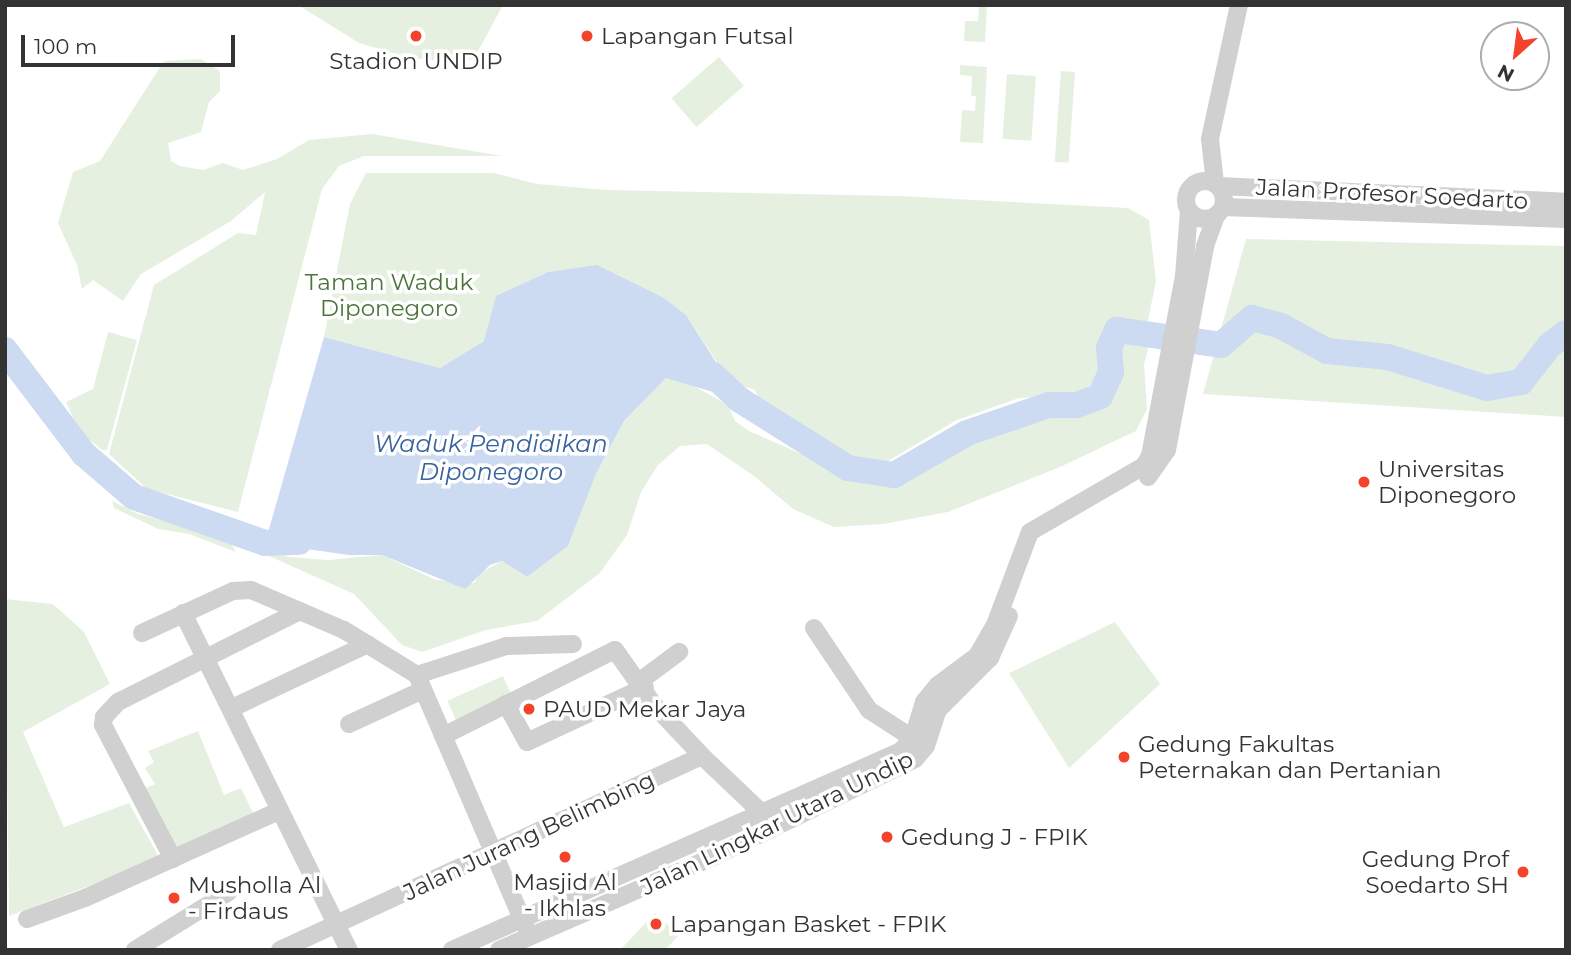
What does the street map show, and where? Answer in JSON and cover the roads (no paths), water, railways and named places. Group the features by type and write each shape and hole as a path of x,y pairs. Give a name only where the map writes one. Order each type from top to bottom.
{"street":[{"path":"1220,211 1211,183 1210,139 1238,5"},
{"name":"Jalan Profesor Soedarto","path":"1211,183 1566,202"},
{"name":"Jalan Lingkar Utara Undip","path":"499,950 715,856 915,759 920,742 938,710 980,661 1030,532 1144,466 1160,446 1192,274 1186,193 1211,183"},
{"name":"Jalan Profesor Soedarto","path":"1189,211 1201,219 1220,211 1566,219"},
{"name":"Jalan Lingkar Utara Undip","path":"1192,274 1220,211"},
{"path":"142,633 239,589 300,611 344,631 368,644 420,682 530,936"},
{"path":"173,859 103,725 104,717 118,702 209,660 300,611"},
{"path":"183,613 209,660 279,811 349,950"},
{"path":"814,628 869,710 920,742"},
{"path":"232,708 368,644"},
{"path":"349,724 420,682 506,646 573,644"},
{"path":"443,736 615,650 643,684 654,705 702,756 762,813"},
{"path":"506,704 527,742 643,684 679,652"},
{"name":"Jalan Lingkar Utara Undip","path":"452,950 920,742"},
{"name":"Jalan Jurang Belimbing","path":"280,950 702,756"},
{"path":"27,919 173,859 279,811"},
{"path":"135,950 229,892"}],"water":[{"name":"Waduk Pendidikan Diponegoro","path":"597,265 664,298 686,315 740,400 666,378 624,421 596,474 568,546 527,577 502,561 490,565 465,589 382,555 349,555 265,543 324,337 440,368 484,341 496,296 548,272"}],"waterway":[{"path":"713,375 740,400 848,468 894,475 967,433 1049,405 1077,405 1100,396 1111,372 1109,348 1117,330 1221,345 1252,318 1281,326 1327,351 1388,357 1487,388 1521,382 1550,345 1566,333"},
{"path":"5,350 84,454 134,497 265,543 299,542"}],"place":[{"name":"Stadion UNDIP","path":"416,36"},
{"name":"Lapangan Futsal","path":"587,36"},
{"name":"Universitas Diponegoro","path":"1364,482"},
{"name":"PAUD Mekar Jaya","path":"529,709"},
{"name":"Gedung Fakultas Peternakan dan Pertanian","path":"1124,757"},
{"name":"Gedung J - FPIK","path":"887,837"},
{"name":"Masjid Al - Ikhlas","path":"565,857"},
{"name":"Gedung Prof Soedarto SH","path":"1523,872"},
{"name":"Musholla Al - Firdaus","path":"174,898"},
{"name":"Lapangan Basket - FPIK","path":"656,924"}],"park label":[{"name":"Taman Waduk Diponegoro","path":"389,295"}]}
